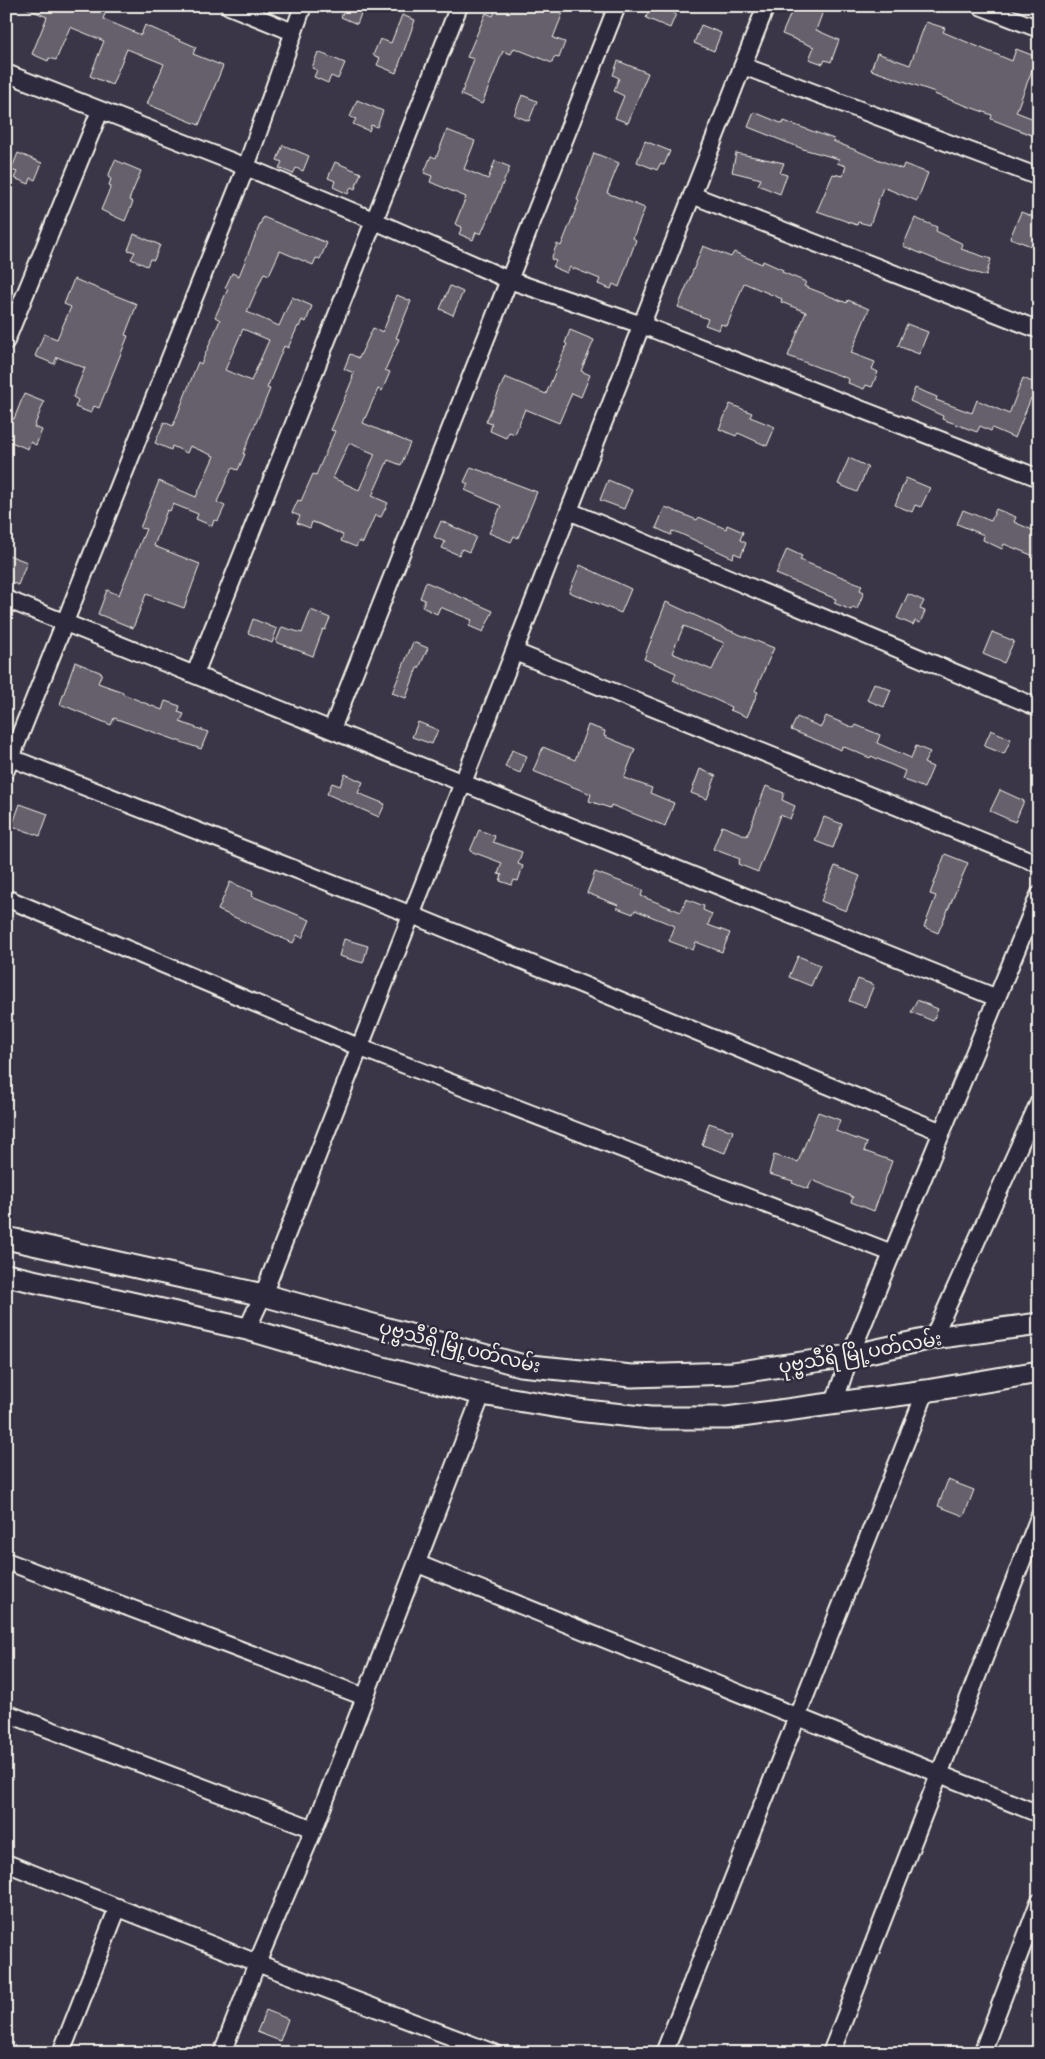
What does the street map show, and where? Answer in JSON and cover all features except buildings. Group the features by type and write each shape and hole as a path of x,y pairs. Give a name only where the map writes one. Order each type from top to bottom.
{"main road":[{"name":"ပုဗ္ဗသီရိ မြို့ပတ်လမ်း","path":"6,1238 263,1295 529,1366 641,1376 733,1373 850,1356 933,1338 1039,1324"},
{"name":"ပုဗ္ဗသီရိ မြို့ပတ်လမ်း","path":"6,1276 247,1329 349,1359 482,1394 576,1410 650,1418 727,1418 926,1391 1039,1372"}],"street":[{"path":"229,6 293,32"},
{"path":"303,6 246,167 8,761 412,915 942,1132"},
{"path":"195,674 459,6"},
{"path":"332,729 618,6"},
{"path":"247,1329 263,1295 361,1048 766,6"},
{"path":"980,6 1039,29"},
{"path":"742,66 1039,178"},
{"path":"6,73 246,167 509,280 642,325 1039,478"},
{"path":"6,341 100,111"},
{"path":"692,195 1039,330"},
{"path":"569,511 1039,708"},
{"path":"6,599 997,998"},
{"path":"515,652 1039,864"},
{"path":"834,1403 850,1356 1039,895"},
{"path":"6,898 361,1048 892,1253"},
{"path":"933,1338 1039,1102"},
{"path":"664,2053 926,1391"},
{"path":"222,2053 257,1963 314,1829 418,1564 482,1394"},
{"path":"830,2053 1039,1517"},
{"path":"6,1561 365,1697"},
{"path":"418,1564 1039,1814"},
{"path":"6,1713 314,1829"},
{"path":"6,1863 257,1963 494,2053"},
{"path":"982,2053 1039,1902"},
{"path":"60,2053 118,1908"}]}
